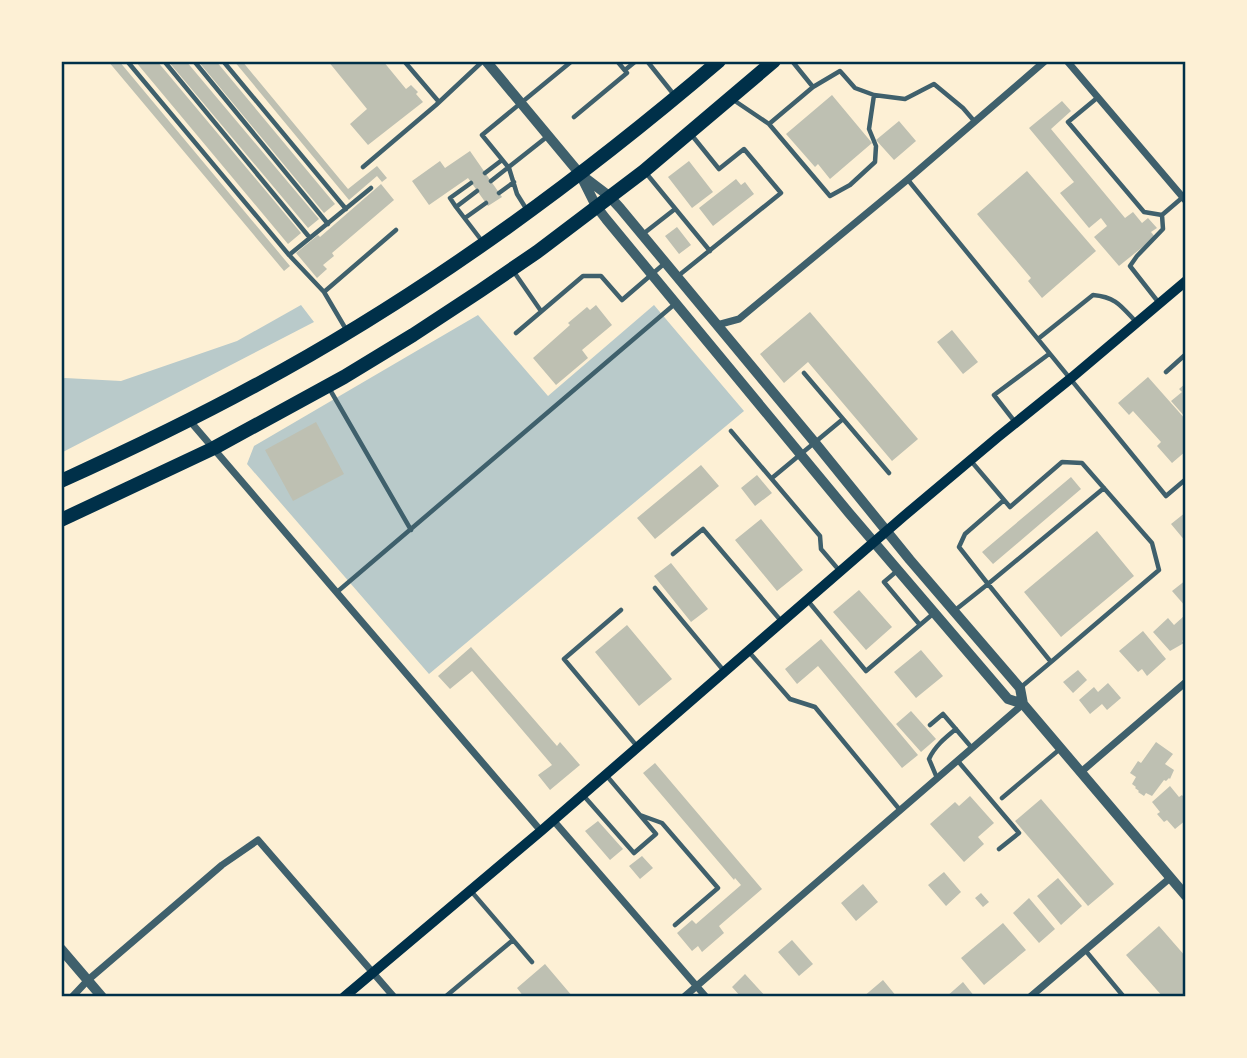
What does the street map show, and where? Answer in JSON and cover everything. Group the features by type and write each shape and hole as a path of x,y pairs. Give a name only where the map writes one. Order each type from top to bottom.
{"highway":[{"path":"61,481 190,420 258,384 390,306 484,244 580,174 719,61"},
{"path":"61,520 214,449 414,335 512,269 644,171 774,61"}],"main road":[{"path":"344,997 541,831 970,460 1183,287"}],"street":[{"path":"485,61 580,174 609,196 642,235 1020,688 1023,704 1186,896"},
{"path":"717,325 739,319 1045,61"},
{"path":"1069,62 1184,199"},
{"path":"580,174 596,206 802,455 1008,699 1023,704"},
{"path":"715,350 728,339"},
{"path":"751,393 764,382"},
{"path":"190,420 541,831"},
{"path":"1081,772 1186,682"},
{"path":"684,997 1023,704"},
{"path":"553,820 706,997"},
{"path":"72,997 88,980 222,865 258,840 394,997"},
{"path":"1030,997 1170,878"},
{"path":"61,949 102,997"}],"lane":[{"path":"127,61 289,255 324,292 348,332"},
{"path":"164,61 310,238"},
{"path":"194,61 328,224"},
{"path":"223,61 346,209"},
{"path":"404,61 439,102"},
{"path":"363,167 485,61"},
{"path":"528,212 517,194 509,168 482,135 572,61"},
{"path":"574,117 627,73 617,61"},
{"path":"625,70 636,61"},
{"path":"647,61 677,97"},
{"path":"792,61 813,87"},
{"path":"769,124 813,87 840,71 855,88 874,95 905,99 934,84 963,108 975,122"},
{"path":"731,98 769,124 830,196 850,186 875,162 876,146 870,129 874,95"},
{"path":"1098,97 1068,122 1144,212 1162,215 1184,199"},
{"path":"677,277 781,193 744,149 719,169 690,133"},
{"path":"491,181 548,136"},
{"path":"485,173 502,160"},
{"path":"644,171 710,251"},
{"path":"907,180 1167,496 1186,479"},
{"path":"471,183 450,198 484,244"},
{"path":"499,193 514,183"},
{"path":"289,255 371,188"},
{"path":"456,206 477,191"},
{"path":"465,218 486,203"},
{"path":"642,235 675,209"},
{"path":"1160,304 1130,266 1163,229 1162,215"},
{"path":"324,292 396,230"},
{"path":"516,332 583,276 601,276 622,300 665,263"},
{"path":"512,269 541,312"},
{"path":"1038,338 1093,295 1106,296 1118,302 1136,323"},
{"path":"336,593 676,303"},
{"path":"1016,423 994,395 1049,354"},
{"path":"1166,372 1186,354"},
{"path":"804,373 890,473"},
{"path":"328,386 411,530"},
{"path":"772,478 844,419"},
{"path":"731,431 820,537 821,549 841,572"},
{"path":"970,460 1010,507 1062,462 1082,463 1152,542 1159,570 1020,688"},
{"path":"954,612 1104,488"},
{"path":"1004,500 965,534 959,547 1051,662"},
{"path":"673,554 703,529 782,622"},
{"path":"899,570 884,582 920,625"},
{"path":"654,588 724,672"},
{"path":"807,601 866,671 934,612"},
{"path":"621,610 564,659 638,747"},
{"path":"749,651 790,699 815,707 901,810"},
{"path":"930,725 943,714 972,748"},
{"path":"937,778 929,759 944,739 956,730"},
{"path":"1002,798 1061,748"},
{"path":"957,760 1019,833 999,849"},
{"path":"583,794 634,853 656,834 606,774"},
{"path":"640,815 662,823 718,888 675,925"},
{"path":"470,890 532,962"},
{"path":"445,997 513,940"},
{"path":"1085,950 1124,997"}],"shaded area":[{"path":"301,305 314,322 61,453 61,379 121,381 237,341"},
{"path":"654,305 744,411 429,674 247,464 254,446 478,315 548,396"}],"building":[{"path":"108,61 119,61 290,266 284,271"},
{"path":"135,61 157,61 301,233 288,244"},
{"path":"168,61 186,61 319,219 308,228"},
{"path":"198,61 216,61 335,204 324,213"},
{"path":"234,61 242,61 348,189 377,166 387,178 382,182 377,176 349,200"},
{"path":"328,61 383,61 406,89 411,85 418,92 416,94 423,102 368,145 350,124 367,109"},
{"path":"832,95 872,143 830,179 818,164 815,167 786,134"},
{"path":"1062,101 1071,111 1051,129 1125,218 1133,212 1142,223 1148,218 1157,228 1151,232 1155,237 1119,266 1094,237 1107,226 1101,218 1089,228 1060,193 1074,182 1029,128"},
{"path":"899,121 916,141 894,160 876,140"},
{"path":"470,151 502,197 488,206 468,178 429,205 412,181 440,161 445,168"},
{"path":"689,161 713,192 692,208 668,177"},
{"path":"1027,171 1096,251 1042,298 1028,281 1031,278 977,214"},
{"path":"736,179 741,185 745,182 754,194 713,226 699,208"},
{"path":"381,184 394,200 332,253 334,256 323,265 327,269 317,278 296,253 318,235 320,237"},
{"path":"677,227 691,245 679,254 665,236"},
{"path":"596,305 612,325 582,350 588,358 556,385 533,358 587,307 590,310"},
{"path":"810,312 918,439 892,461 808,362 784,383 760,354"},
{"path":"952,330 978,362 963,374 937,342"},
{"path":"1148,377 1186,420 1186,451 1172,463 1157,446 1161,442 1133,411 1129,415 1118,403"},
{"path":"1186,383 1186,418 1171,401 1182,392 1179,389"},
{"path":"316,422 344,474 293,501 265,450"},
{"path":"701,465 719,486 655,539 637,518"},
{"path":"757,475 772,493 755,506 741,488"},
{"path":"1071,477 1081,489 993,564 982,552"},
{"path":"1186,512 1186,542 1171,524"},
{"path":"761,519 803,570 777,591 735,540"},
{"path":"1097,531 1134,576 1061,637 1024,592"},
{"path":"671,563 708,609 691,622 654,576"},
{"path":"1186,580 1186,607 1172,591"},
{"path":"859,590 892,627 866,650 833,612"},
{"path":"1184,616 1184,643 1170,651 1153,632 1168,618 1174,625"},
{"path":"627,625 672,679 639,706 595,652"},
{"path":"1143,631 1166,659 1147,676 1142,669 1138,672 1119,651"},
{"path":"821,639 918,755 902,768 818,666 797,684 785,669"},
{"path":"471,647 557,746 560,742 580,765 550,790 538,775 552,765 472,671 450,689 438,676"},
{"path":"921,650 943,676 916,698 894,672"},
{"path":"1078,670 1087,680 1073,693 1063,682"},
{"path":"1108,683 1121,698 1107,710 1102,704 1090,714 1079,700 1094,687 1098,692"},
{"path":"911,711 936,739 921,752 896,724"},
{"path":"1156,742 1173,754 1165,764 1174,770 1170,779 1164,780 1152,796 1146,793 1144,796 1132,784 1136,777 1130,773"},
{"path":"655,763 762,889 719,926 724,933 702,952 698,946 692,951 677,933 692,920 696,924 741,885 643,773"},
{"path":"1170,786 1179,797 1182,795 1186,800 1186,820 1175,829 1157,814 1160,812 1152,802"},
{"path":"970,796 994,823 978,837 984,844 964,862 930,824 955,802 959,806"},
{"path":"1041,799 1114,884 1088,906 1015,821"},
{"path":"598,821 623,849 610,860 585,831"},
{"path":"642,856 653,868 640,879 629,866"},
{"path":"944,872 961,892 946,906 928,885"},
{"path":"1058,878 1082,906 1061,925 1037,896"},
{"path":"863,884 878,902 856,921 841,903"},
{"path":"981,893 989,902 983,907 975,898"},
{"path":"1029,898 1055,929 1039,943 1013,913"},
{"path":"1003,923 1026,950 984,985 961,958"},
{"path":"1159,926 1186,957 1186,997 1163,997 1126,955"},
{"path":"792,940 813,964 799,976 778,952"},
{"path":"545,964 573,997 524,997 517,988"},
{"path":"745,974 766,997 741,997 732,987"},
{"path":"883,980 897,997 863,997"},
{"path":"963,982 975,997 946,997"}]}
